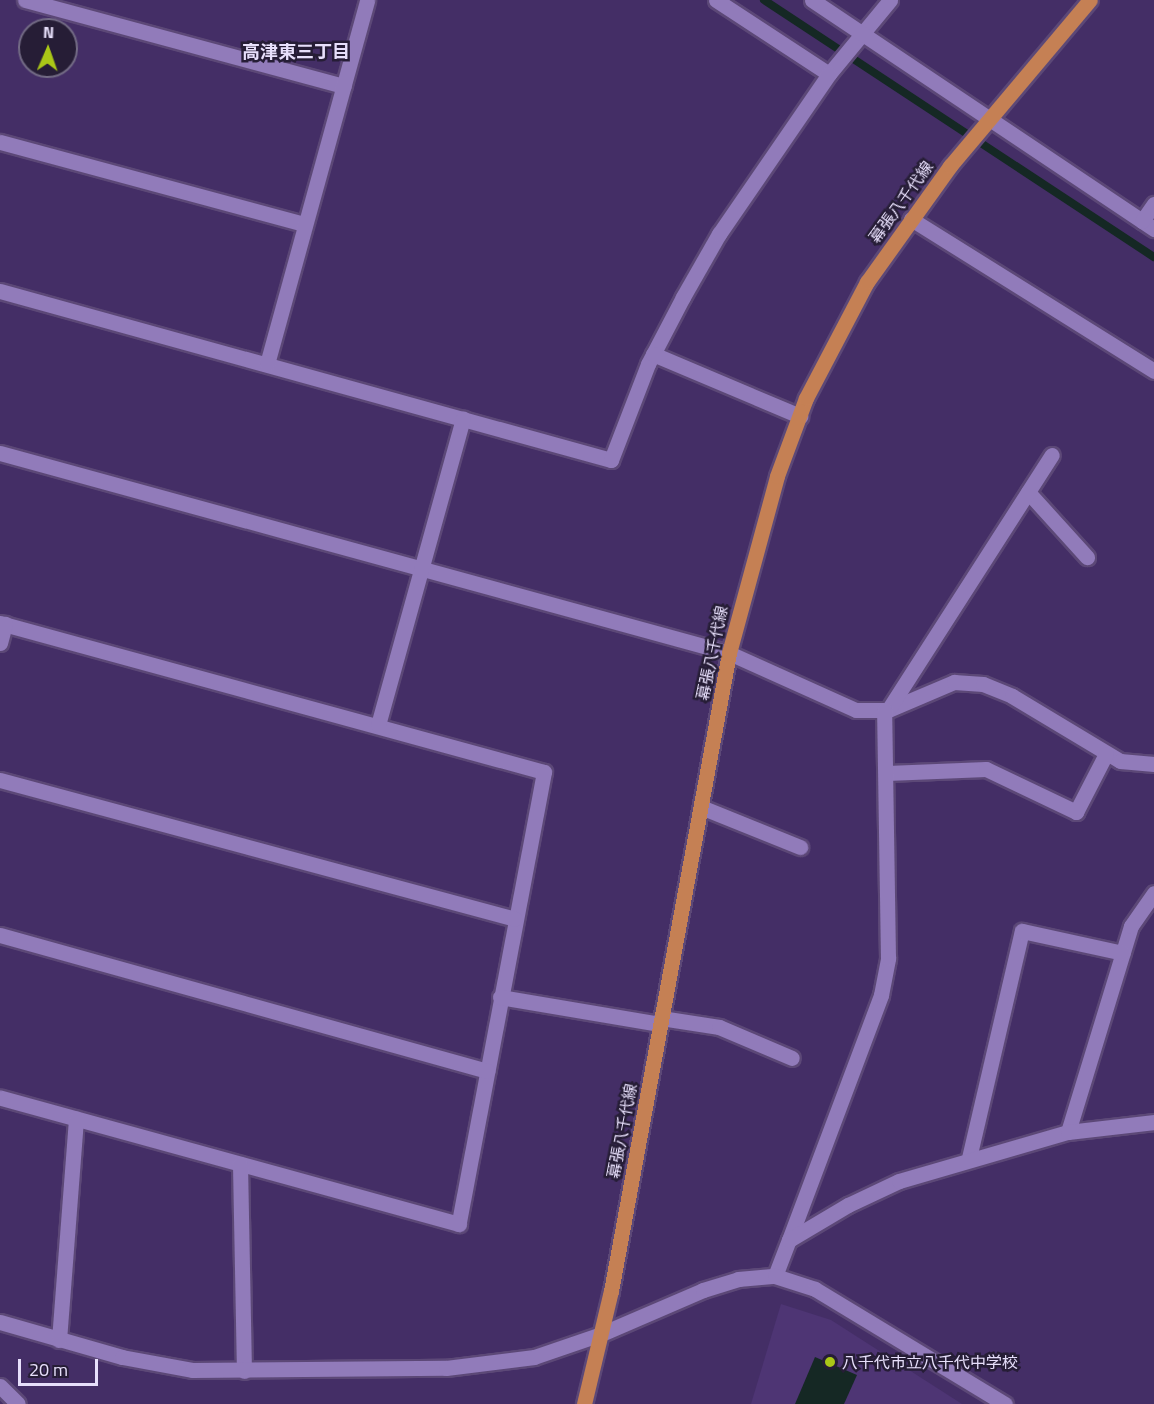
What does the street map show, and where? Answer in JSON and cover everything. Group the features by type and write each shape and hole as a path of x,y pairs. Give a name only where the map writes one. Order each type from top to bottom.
{"main road":[{"name":"幕張八千代線","path":"584,1404 601,1334 729,653 777,476 800,416 840,329 911,219 963,152 1090,0"}],"street":[{"path":"25,0 344,86"},
{"path":"267,364 367,0"},
{"path":"716,0 829,74"},
{"path":"812,0 989,122 1148,225 1154,204"},
{"path":"0,291 611,460 653,354 719,234 829,74 890,0"},
{"path":"0,142 304,224"},
{"path":"911,219 1154,371"},
{"path":"653,354 800,416"},
{"path":"378,725 423,570 463,419"},
{"path":"0,453 729,653 856,710 886,710 954,682 983,684 1011,696 1120,761 1154,764"},
{"path":"775,1276 881,995 888,958 886,710 1052,454"},
{"path":"1028,492 1087,558"},
{"path":"0,643 3,623 544,772 459,1224 0,1098"},
{"path":"887,773 986,769 1076,812 1106,754"},
{"path":"0,780 515,919"},
{"path":"701,807 800,847"},
{"path":"1068,1132 1131,926 1154,894"},
{"path":"969,1158 1022,931 1123,953"},
{"path":"0,935 487,1071"},
{"path":"500,997 661,1021 719,1027 792,1058"},
{"path":"59,1340 76,1119"},
{"path":"789,1240 848,1205 899,1181 969,1158 1068,1132 1154,1122"},
{"path":"240,1164 244,1371"},
{"path":"0,1322 122,1357 192,1370 446,1368 534,1357 601,1334 703,1290 738,1279 775,1276 814,1289 1005,1404"},
{"path":"0,1386 18,1404"}],"shaded area":[{"name":"八千代市立八千代中学校","path":"781,1304 831,1320 962,1404 751,1404"},
{"path":"815,1357 857,1375 844,1404 795,1404"}],"waterway":[{"path":"764,0 1154,257"}],"place":[{"name":"八千代市立八千代中学校","path":"830,1362"}],"district":[{"name":"高津東三丁目","path":"296,52"}]}
